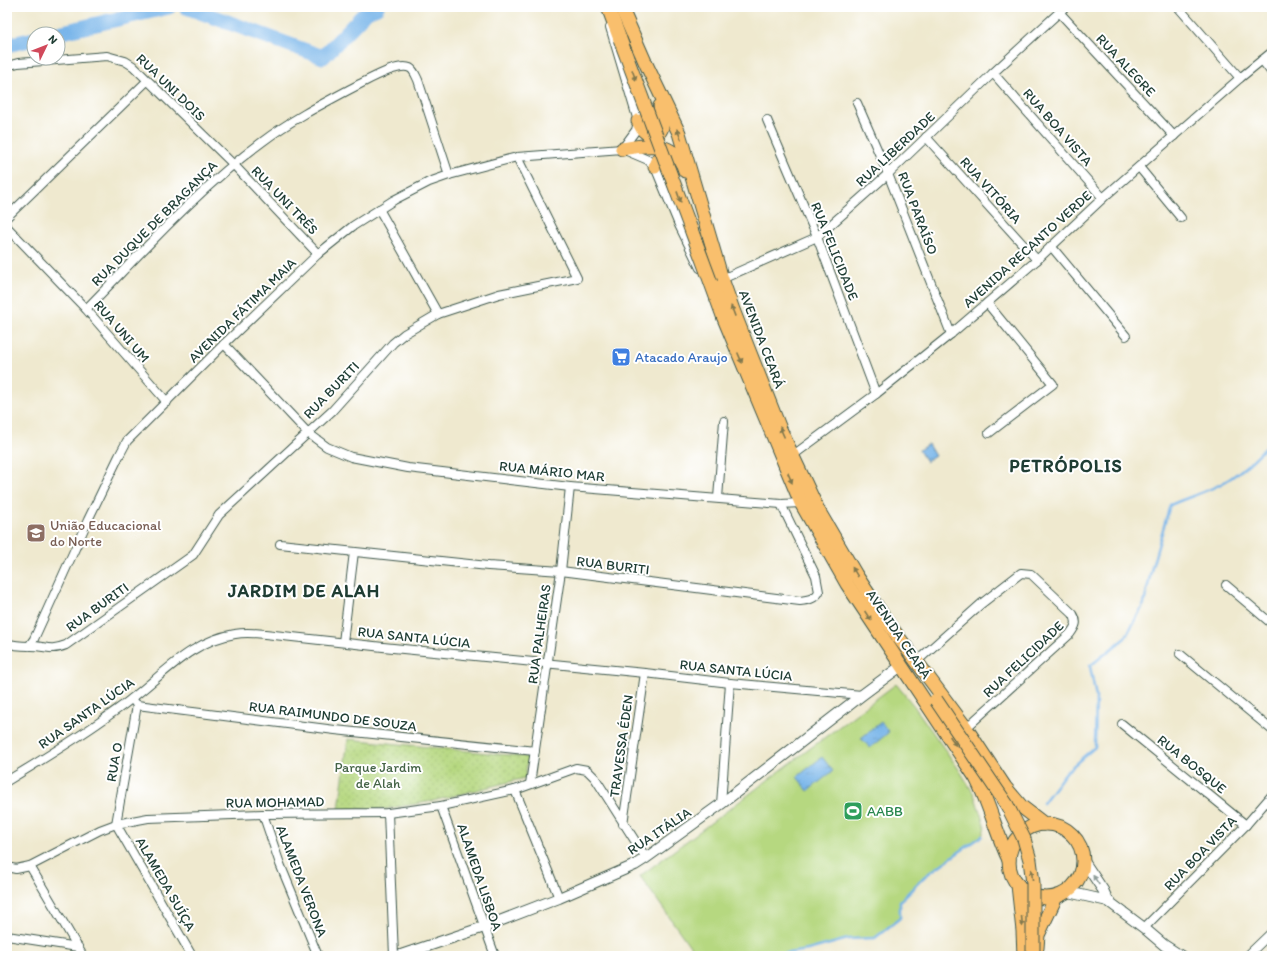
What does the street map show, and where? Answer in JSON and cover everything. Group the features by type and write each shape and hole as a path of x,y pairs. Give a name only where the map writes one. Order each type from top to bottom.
{"main road":[{"name":"AVENIDA CEARÁ","path":"607,7 715,283 733,310 792,456 818,510 856,575 885,619 919,665"},
{"name":"AVENIDA CEARÁ","path":"621,7 679,133 698,198 723,316 801,503 847,584 976,778 985,794 1002,846 1009,860"},
{"path":"638,121 643,130 650,136 660,132 663,127 663,115 646,64"},
{"path":"622,149 644,146 668,148 680,159 698,198"},
{"path":"655,167 656,160 674,153"},
{"path":"919,665 936,700 1007,805 1024,839 1030,860 1033,883 1033,956"},
{"path":"919,665 966,728 1012,797 1044,824"},
{"path":"1044,824 1058,826 1070,832 1081,849 1083,869 1081,876 1068,892 1056,897 1042,898 1035,897 1023,890 1018,885 1012,873 1009,860 1012,847 1020,835 1031,828 1044,824"},
{"path":"1018,885 1024,931 1024,956"},
{"path":"1037,956 1038,935 1056,897"}],"street":[{"name":"AVENIDA CEARÁ","path":"607,7 607,16 613,40 638,121"},
{"path":"1178,7 1240,78"},
{"name":"RUA LIBERDADE","path":"715,283 817,237 888,174 1062,9"},
{"name":"RUA ALEGRE","path":"1062,9 1174,136"},
{"name":"AVENIDA RECANTO VERDE","path":"792,456 876,394 951,334 1037,260 1103,198 1240,78 1272,52"},
{"name":"RUA UNI DOIS","path":"7,66 18,63 107,56 125,61 133,66 148,80 233,164"},
{"path":"1262,60 1272,74"},
{"name":"RUA DUQUE DE BRAGANÇA","path":"86,309 204,189 233,164 262,141 302,115 378,75 402,67 413,70 418,80 449,175"},
{"name":"RUA BOA VISTA","path":"993,73 1103,198"},
{"path":"7,217 148,80"},
{"name":"RUA PARAÍSO","path":"857,104 888,174 951,334"},
{"name":"RUA FELICIDADE","path":"767,120 817,237 876,394"},
{"path":"638,121 636,130 622,149 648,160 655,167"},
{"name":"RUA VITÓRIA","path":"926,137 1037,260"},
{"name":"AVENIDA FÁTIMA MAIA","path":"29,646 34,639 60,584 88,520 119,456 128,441 224,344 318,254 353,226 379,209 429,182 449,175 517,157 622,149"},
{"name":"RUA BURITI","path":"29,646 53,649 66,645 192,555 219,515 332,411 393,343 412,328 438,314 499,294 577,278 517,157"},
{"name":"RUA UNI TRÊS","path":"233,164 318,254"},
{"name":"AVENIDA CEARÁ","path":"655,167 702,274 715,283"},
{"path":"1139,167 1181,218"},
{"path":"379,209 438,314"},
{"name":"RUA UNI UM","path":"7,227 86,309 167,402"},
{"path":"1051,246 1126,336"},
{"path":"987,302 1053,384 989,433"},
{"path":"224,344 308,433"},
{"path":"718,498 724,421"},
{"name":"RUA MÁRIO MAR","path":"308,433 327,447 351,457 408,468 570,487 781,504 801,503"},
{"name":"RUA PALHEIRAS","path":"530,784 561,572 570,487"},
{"name":"RUA BURITI","path":"280,544 488,566 561,572 800,601 812,598 817,596 819,592 816,576 781,504"},
{"path":"343,642 354,552"},
{"name":"RUA FELICIDADE","path":"919,665 982,604 1021,573 1031,574 1073,614 1077,620 1076,627 1070,634 966,728"},
{"path":"1226,585 1272,624"},
{"name":"RUA SANTA LÚCIA","path":"7,781 134,702 178,660 206,643 227,636 247,633 730,683 862,695"},
{"path":"7,643 20,647 29,646"},
{"path":"1180,654 1272,730"},
{"name":"RUA ITÁLIA","path":"398,956 484,927 559,898 635,865 721,804 901,666"},
{"name":"TRAVESSA ÉDEN","path":"623,824 645,673"},
{"path":"721,804 730,683"},
{"name":"RUA RAIMUNDO DE SOUZA","path":"134,702 335,730 534,752"},
{"name":"RUA O","path":"116,824 134,702"},
{"name":"RUA BOSQUE","path":"1122,724 1246,825"},
{"name":"RUA MOHAMAD","path":"30,866 100,830 116,824 155,818 263,814 388,813 441,806 515,790 576,768 587,770 595,778 646,858"},
{"path":"515,790 559,898"},
{"name":"RUA BOA VISTA","path":"1144,928 1246,825 1272,795"},
{"name":"ALAMEDA LISBOA","path":"441,806 495,956"},
{"path":"388,813 394,956"},
{"name":"ALAMEDA VERONA","path":"263,814 280,864 318,956"},
{"name":"ALAMEDA SUÍÇA","path":"116,824 192,956"},
{"path":"1083,860 1103,890 1108,901"},
{"path":"7,867 16,869 30,866 83,956"},
{"path":"1068,892 1108,901 1164,945 1181,956"},
{"path":"1247,956 1272,932"},
{"path":"7,936 78,947"}],"green space":[{"name":"AABB","path":"896,684 914,706 960,771 974,794 985,827 982,836 925,876 900,901 900,918 875,938 848,939 808,950 769,956 697,956 640,876"},
{"name":"Parque Jardim de Alah","path":"348,739 528,757 525,778 433,801 386,809 339,809"}],"water":[{"path":"928,444 935,456 926,462 919,450"},
{"path":"881,722 889,732 870,748 861,738"},
{"path":"822,757 833,771 808,791 797,777"}],"waterway":[{"path":"66,31 169,7"},
{"path":"186,7 323,57 367,11 377,7"},
{"path":"7,45 26,41"},
{"path":"1043,803 1067,771 1095,747 1096,697 1090,666 1125,638 1144,604 1152,567 1170,505 1207,491 1226,481 1248,465 1272,439"},
{"path":"769,956 808,950 848,939 875,938 900,918 900,901 925,876 982,836"}],"place":[{"name":"Atacado Araujo","path":"621,357"},
{"name":"União Educacional do Norte","path":"36,533"},
{"name":"AABB","path":"853,811"}],"district":[{"name":"PETRÓPOLIS","path":"1066,466"},
{"name":"JARDIM DE ALAH","path":"304,591"}]}
